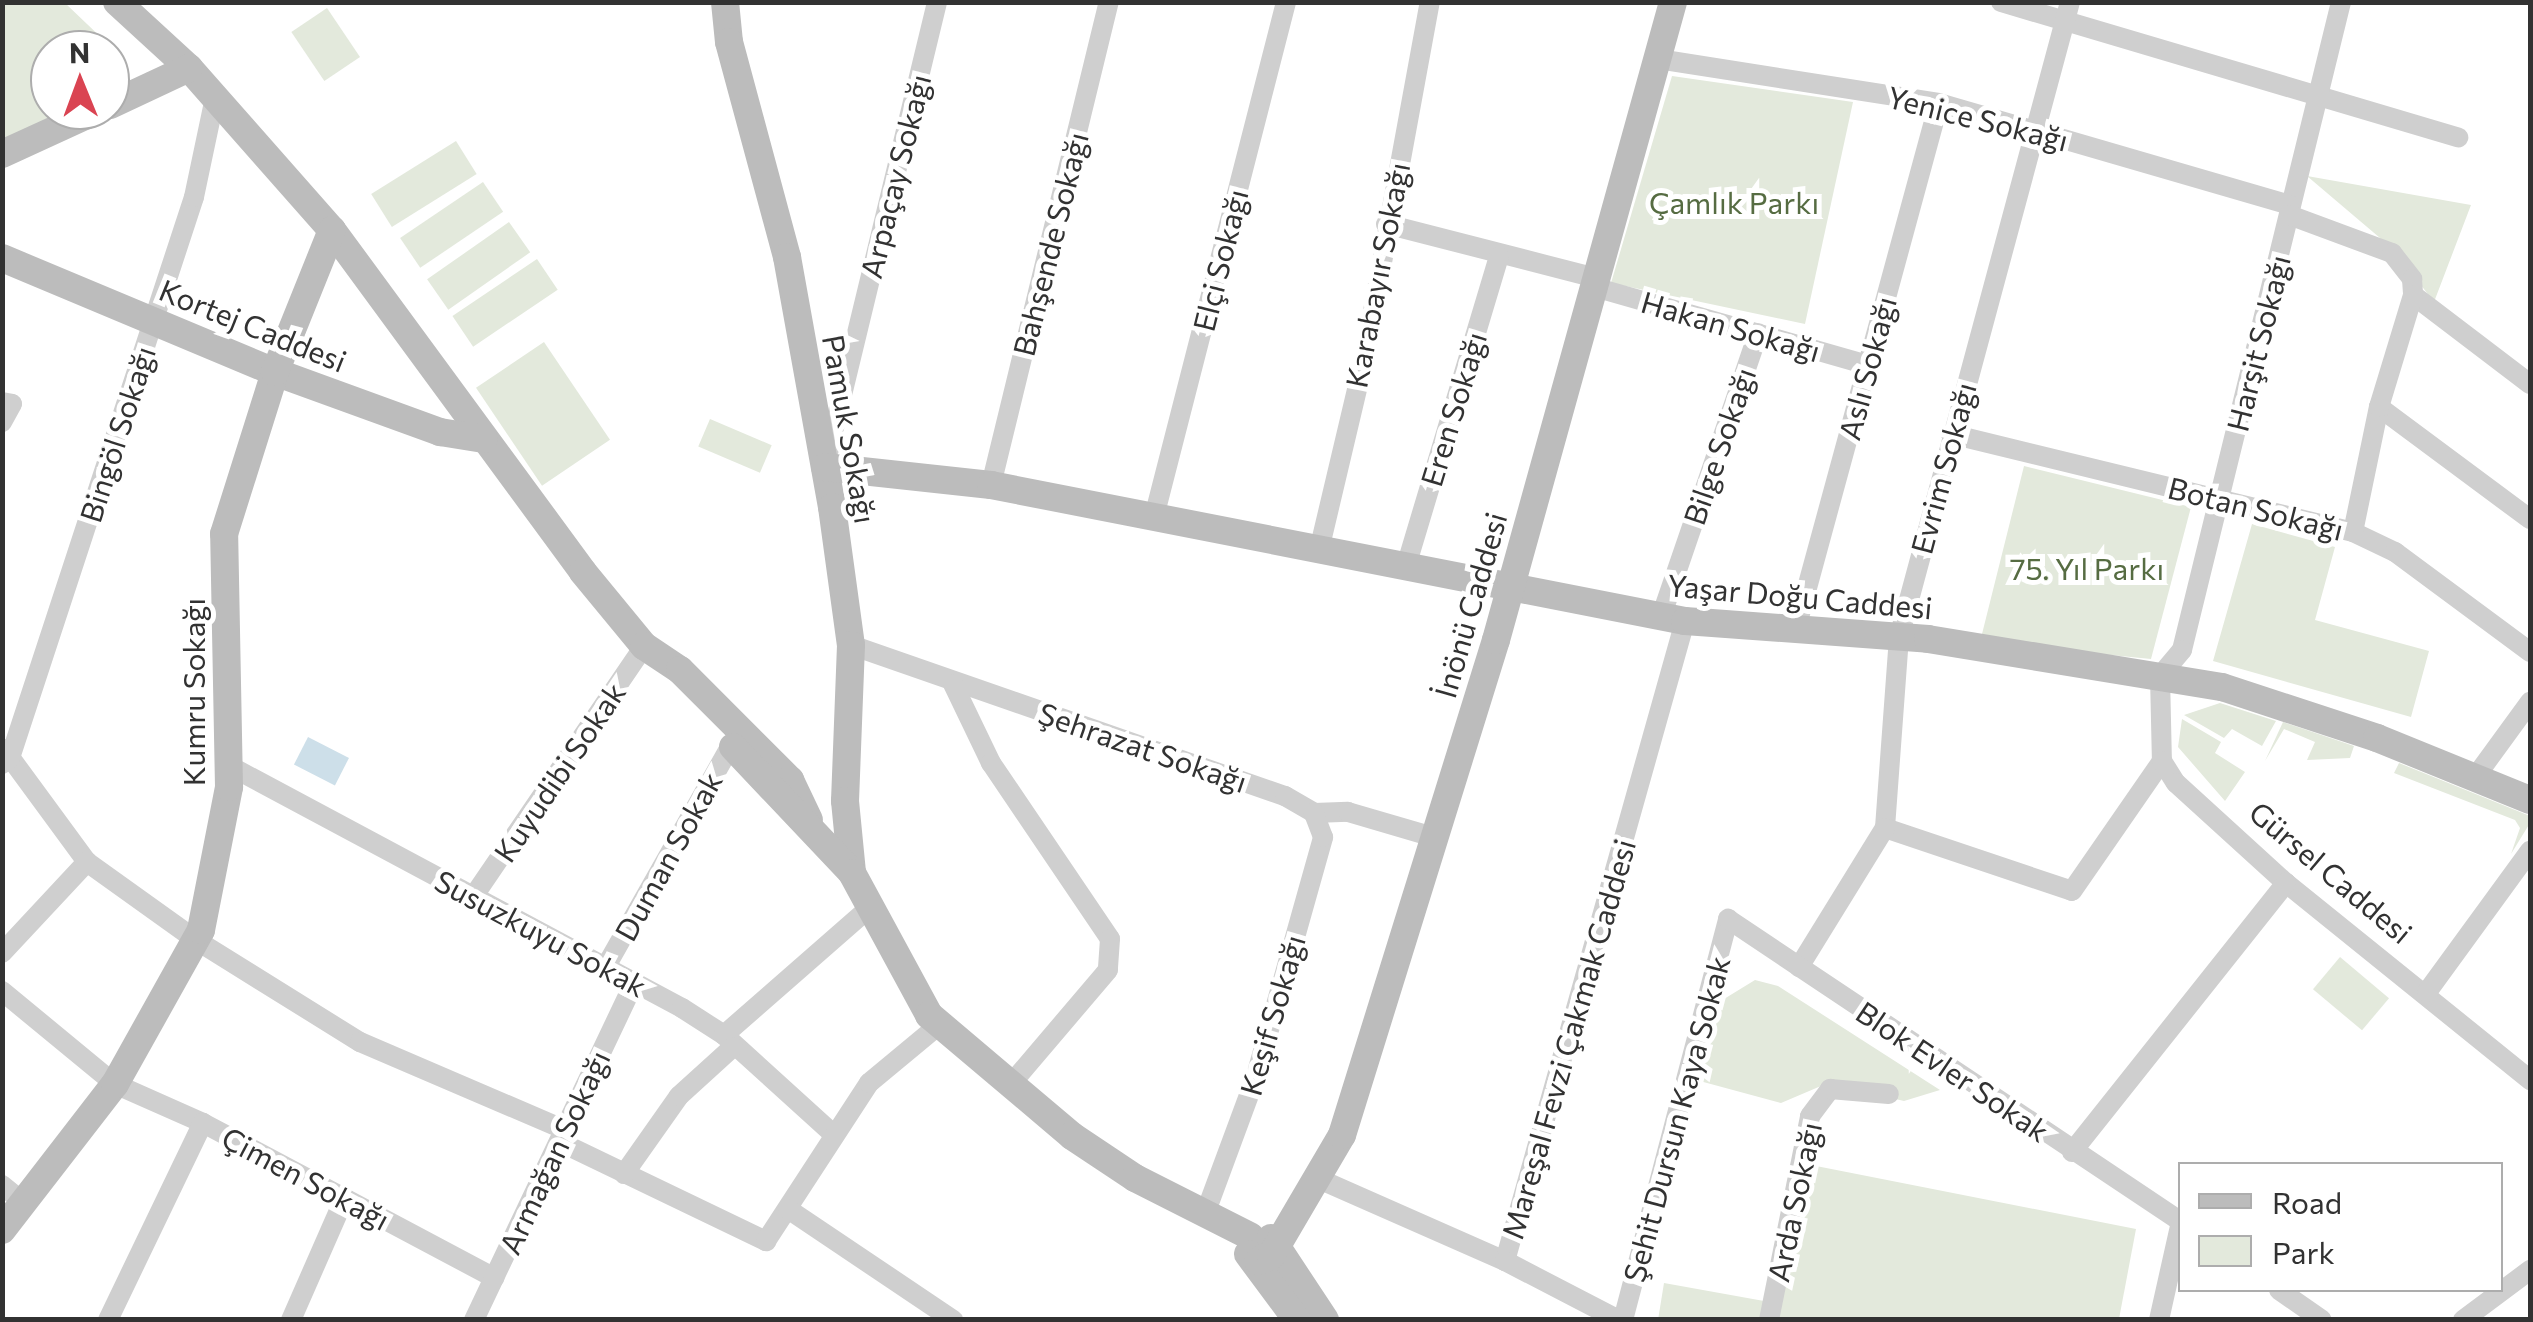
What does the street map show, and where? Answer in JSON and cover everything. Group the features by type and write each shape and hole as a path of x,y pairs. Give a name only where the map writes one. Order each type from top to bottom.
{"street":[{"path":"118,2 189,68 332,230 483,439 652,653 668,681 774,794 809,820"},
{"name":"Pamuk Sokağı","path":"725,2 728,42 784,242 825,467 851,645 845,801 852,873"},
{"name":"Arpaçay Sokağı","path":"825,467 937,2"},
{"name":"Bahşende Sokağı","path":"991,484 1108,2"},
{"name":"Elçi Sokağı","path":"1154,517 1286,2"},
{"name":"Karabayır Sokağı","path":"1320,546 1365,356 1386,224 1430,2"},
{"name":"İnönü Caddesi","path":"1260,1244 1300,1214 1342,1135 1437,838 1674,2"},
{"path":"2001,2 2068,12 2318,98 2458,137"},
{"name":"Harşit Sokağı","path":"2160,676 2182,650 2341,2"},
{"name":"Evrim Sokağı","path":"1885,828 1899,637 2068,12"},
{"name":"Yenice Sokağı","path":"1658,58 1939,104 2290,210 2392,253 2412,280 2413,296"},
{"path":"130,95 189,68"},
{"name":"Bingöl Sokağı","path":"5,757 209,150 215,97"},
{"name":"Aslı Sokağı","path":"1795,632 1939,104"},
{"path":"2,154 54,130"},
{"name":"Hakan Sokağı","path":"1386,224 1868,365"},
{"name":"Kumru Sokağı","path":"2,1230 13,1194 115,1084 196,940 228,765 224,534 275,372 332,230"},
{"name":"Eren Sokağı","path":"1406,562 1498,256"},
{"name":"Kortej Caddesi","path":"2,258 275,372 440,432 483,439"},
{"path":"2353,532 2379,407 2413,296 2530,384"},
{"name":"Bilge Sokağı","path":"1673,619 1758,333"},
{"path":"2,402 12,404 2,422"},
{"path":"2379,407 2530,518"},
{"name":"Botan Sokağı","path":"1951,434 2353,532 2395,552 2530,652"},
{"path":"825,467 991,484"},
{"name":"Yaşar Doğu Caddesi","path":"991,484 1406,562 1673,619 1795,632 1899,637 2222,687 2476,776 2530,800"},
{"name":"Mareşal Fevzi Çakmak Caddesi","path":"1319,1179 1505,1261 1673,619"},
{"name":"Şehrazat Sokağı","path":"851,645 953,684 1285,796 1314,813 1348,812 1437,838"},
{"path":"652,653 680,670 790,780 809,820 852,873 902,972 940,1024 1072,1136 1260,1244 1324,1320"},
{"name":"Kuyudibi Sokak","path":"473,896 652,653"},
{"path":"1799,967 1885,828 2072,891 2162,761 2160,676"},
{"path":"953,684 991,763 1110,939 1108,970 1010,1084"},
{"path":"2476,776 2530,702"},
{"name":"Duman Sokak","path":"606,968 731,744"},
{"path":"5,757 88,862 196,940 360,1042 562,1136 624,1174 766,1240 832,1133 870,1083 940,1024"},
{"name":"Gürsel Caddesi","path":"2162,761 2176,782 2286,882 2427,992 2530,1080"},
{"name":"Susuzkuyu Sokak","path":"228,765 634,983 728,1041 832,1133"},
{"name":"Keşif Sokağı","path":"1205,1214 1247,1105 1322,838 1314,813"},
{"path":"2427,992 2525,874 2530,851"},
{"path":"2,952 88,862"},
{"path":"2072,1152 2286,882"},
{"path":"624,1174 679,1096 728,1041 870,907"},
{"name":"Blok Evler Sokak","path":"1728,918 2178,1223"},
{"name":"Şehit Dursun Kaya Sokak","path":"1621,1320 1728,918"},
{"name":"Armağan Sokağı","path":"474,1320 634,983"},
{"name":"Çimen Sokağı","path":"2,991 115,1084 204,1123 494,1278"},
{"name":"Arda Sokağı","path":"1769,1320 1810,1116 1830,1089 1889,1094"},
{"path":"108,1320 204,1123"},
{"path":"291,1320 344,1197"},
{"path":"788,1210 952,1320"},
{"path":"2159,1320 2178,1233"},
{"path":"1260,1244 1297,1320"},
{"path":"1505,1261 1621,1320"},
{"path":"2503,1290 2530,1270"},
{"path":"2281,1292 2322,1320"},
{"path":"2462,1320 2500,1292"}],"green space":[{"path":"3,3 65,3 93,30 30,30 30,127 3,140"},
{"path":"327,8 360,57 324,81 291,32"},
{"name":"Çamlık Parkı","path":"1672,76 1853,102 1805,324 1611,283"},
{"path":"456,141 477,174 392,227 371,194"},
{"path":"2307,176 2471,205 2434,302 2393,249"},
{"path":"483,182 503,212 420,268 400,238"},
{"path":"509,222 530,252 448,310 427,279"},
{"path":"537,259 558,290 473,347 452,316"},
{"path":"544,342 610,440 542,486 476,388"},
{"path":"710,419 772,445 760,473 698,447"},
{"name":"75. Yıl Parkı","path":"2024,466 2191,507 2151,659 1980,642"},
{"path":"2252,524 2335,547 2315,620 2429,651 2411,717 2213,661"},
{"path":"2220,703 2276,721 2262,746 2232,729 2224,738 2184,715"},
{"path":"2182,719 2221,742 2215,753 2245,772 2225,801 2178,747"},
{"path":"2283,722 2354,746 2350,758 2307,760 2315,742 2284,729 2265,761"},
{"path":"2399,763 2530,816 2530,823 2511,854 2520,828 2515,820 2394,773"},
{"path":"2340,957 2389,998 2362,1030 2313,989"},
{"path":"1755,980 1778,986 1940,1090 1904,1101 1828,1083 1781,1103 1696,1080 1724,999"},
{"path":"1806,1164 2136,1229 2119,1319 1775,1320"},
{"path":"1664,1283 1764,1301 1760,1319 1658,1320"}],"water":[{"path":"308,737 349,758 335,786 294,765"}]}
